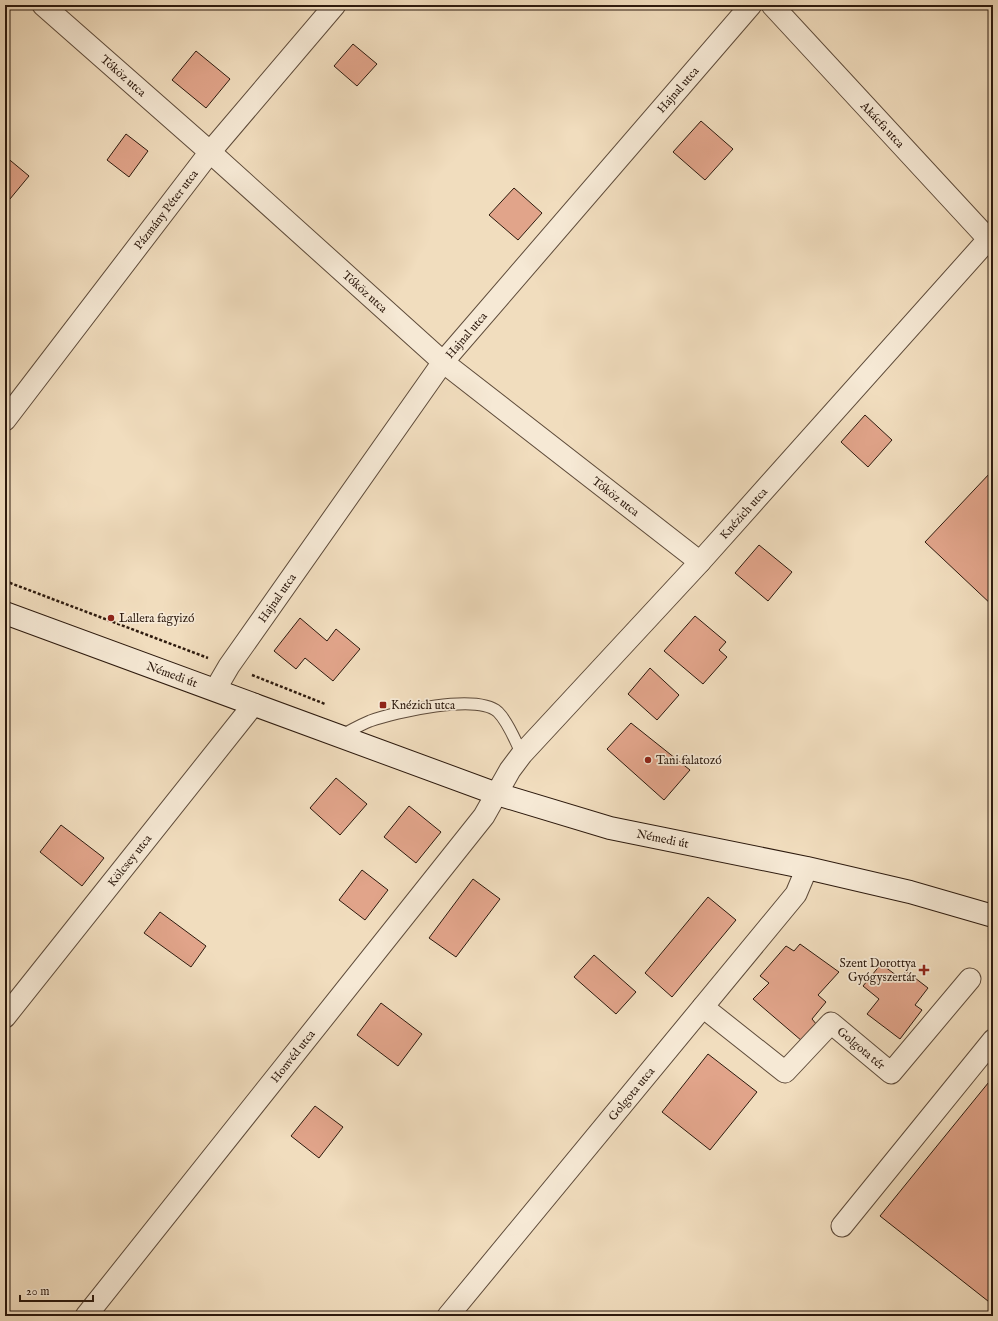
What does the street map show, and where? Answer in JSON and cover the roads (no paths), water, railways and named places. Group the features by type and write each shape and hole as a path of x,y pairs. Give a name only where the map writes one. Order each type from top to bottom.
{"main road":[{"name":"Némedi út","path":"5,613 497,794 610,828 807,868 910,892 993,916"}],"street":[{"name":"Tóköz utca","path":"43,5 210,152 443,362 700,562"},
{"name":"Pázmány Péter utca","path":"5,420 210,152 335,5"},
{"name":"Hajnal utca","path":"215,690 229,666 443,362 751,5"},
{"name":"Akácfa utca","path":"772,5 992,239"},
{"name":"Knézich utca","path":"497,794 510,770 522,754 700,562 992,239"},
{"name":"Kölcsey utca","path":"5,1017 254,704"},
{"name":"Honvéd utca","path":"86,1316 484,816 497,794"},
{"name":"Golgota utca","path":"448,1316 796,894 807,868"},
{"name":"Golgota tér","path":"703,1007 785,1072 831,1023 891,1073 970,979"},
{"path":"842,1226 993,1040"}],"lane":[{"path":"339,736 370,721 409,711 447,705 471,704 486,706 497,712 509,728 522,754"}],"place":[{"name":"Lallera fagyizó","path":"111,618"},
{"name":"Knézich utca","path":"383,705"},
{"name":"Tani falatozó","path":"648,760"},
{"name":"Szent Dorottya Gyógyszertár","path":"924,970"}]}
